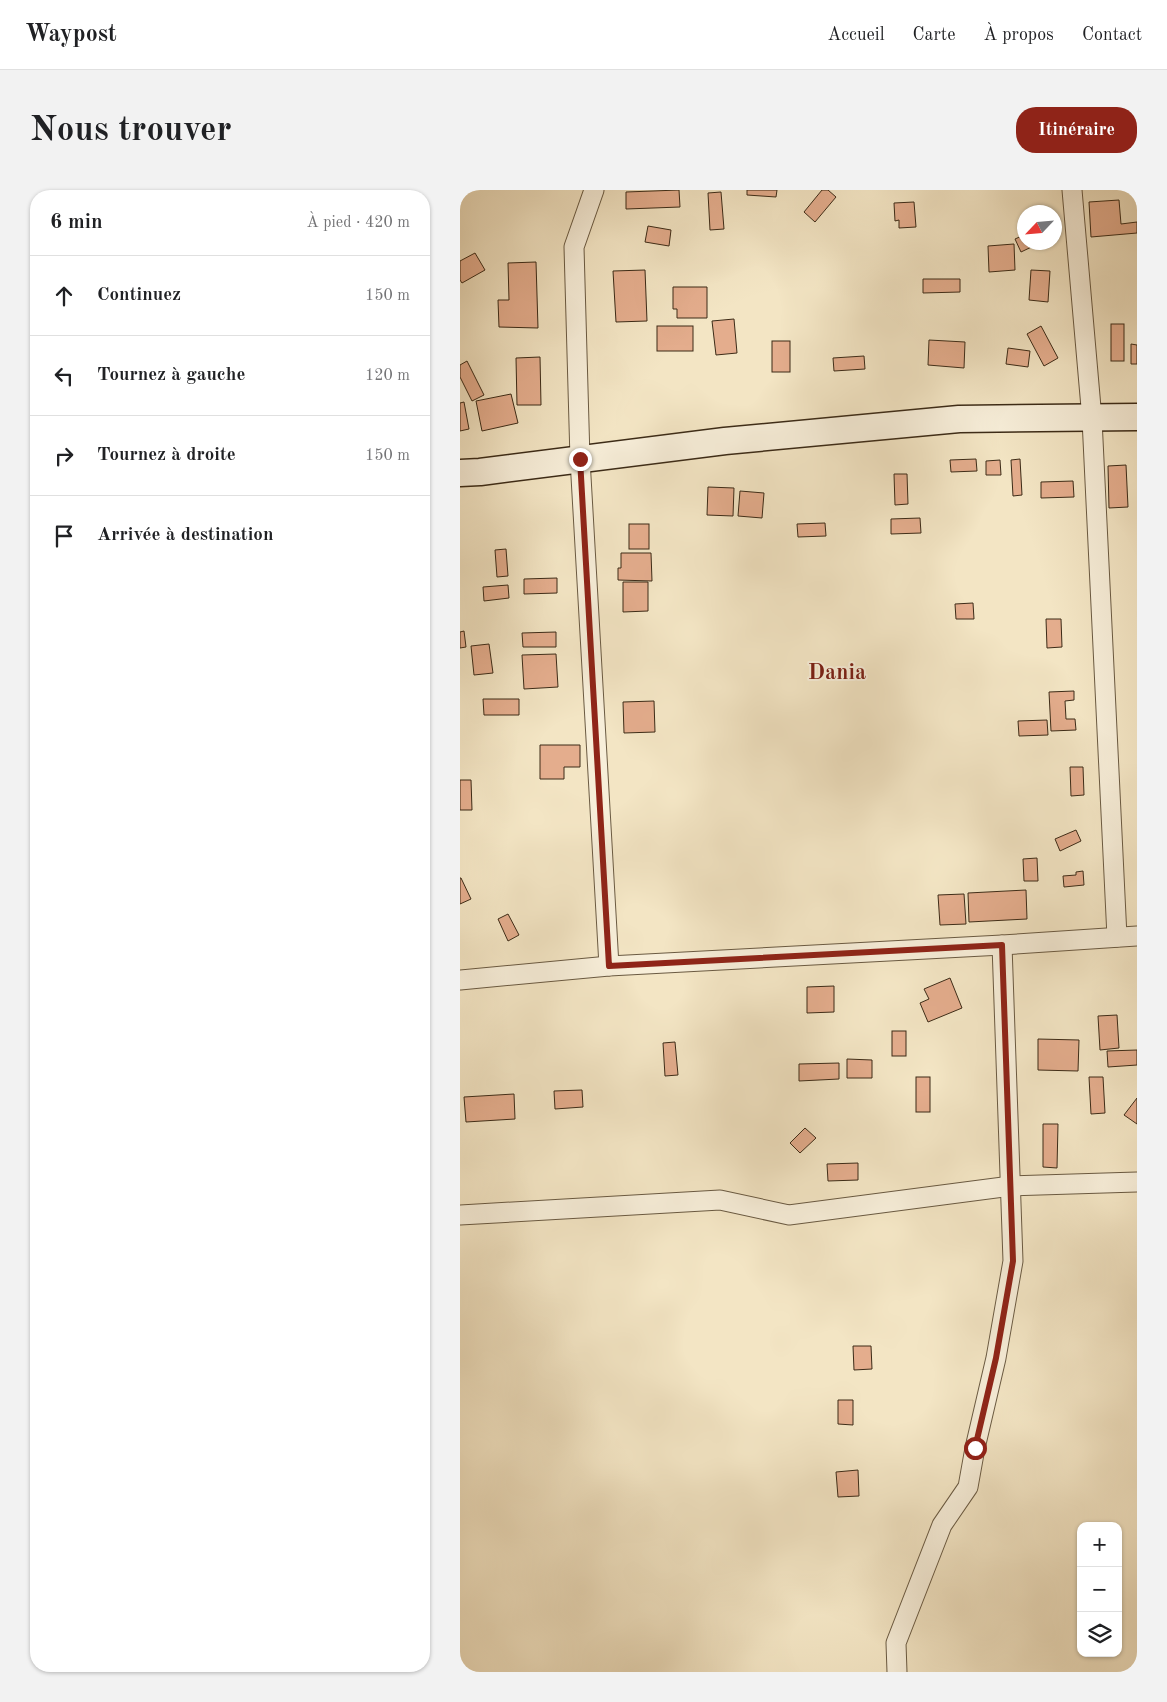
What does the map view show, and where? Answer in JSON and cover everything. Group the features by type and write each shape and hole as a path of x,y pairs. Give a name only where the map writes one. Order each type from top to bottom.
{"street":[{"path":"594,190 574,247 580,459 609,966"},
{"path":"1072,190 1092,419 1117,937"},
{"path":"460,473 725,441 959,419 1137,418"},
{"path":"460,980 609,966 1137,936"},
{"path":"897,1672 896,1643 942,1525 968,1488 975,1448 996,1358 1013,1261 1012,1186 1002,945"},
{"path":"460,1215 720,1200 789,1215 1012,1186 1137,1182"}],"building":[{"path":"679,190 680,207 626,209 626,192"},
{"path":"747,190 777,190 776,197 747,195"},
{"path":"822,190 828,190 836,197 815,222 804,212"},
{"path":"721,192 724,229 710,230 708,193"},
{"path":"1119,200 1121,224 1137,222 1137,233 1091,237 1089,202"},
{"path":"914,202 916,227 899,228 899,220 895,221 894,203"},
{"path":"648,226 671,230 669,246 645,242"},
{"path":"1014,244 1015,270 989,272 988,246"},
{"path":"475,253 485,270 462,283 460,280 460,261"},
{"path":"536,262 538,328 499,327 498,300 509,300 508,263"},
{"path":"645,270 647,321 616,322 613,271"},
{"path":"1031,270 1050,271 1048,302 1029,300"},
{"path":"923,279 960,279 960,292 923,293"},
{"path":"673,287 707,287 707,318 677,318 677,309 673,309"},
{"path":"734,319 737,353 716,355 712,321"},
{"path":"1111,324 1124,324 1124,361 1111,361"},
{"path":"657,326 693,326 693,351 657,351"},
{"path":"1041,326 1058,358 1044,366 1027,334"},
{"path":"929,340 965,342 964,368 928,365"},
{"path":"772,341 790,341 790,372 772,372"},
{"path":"1131,344 1137,345 1137,364 1131,364"},
{"path":"1008,348 1030,351 1028,367 1006,364"},
{"path":"864,356 865,369 834,371 833,358"},
{"path":"540,357 541,405 517,405 516,358"},
{"path":"467,361 484,395 472,401 460,377 460,365"},
{"path":"511,394 518,423 482,431 476,401"},
{"path":"464,402 469,429 460,431 460,403"},
{"path":"976,459 977,471 951,472 950,460"},
{"path":"1020,459 1022,495 1013,496 1011,460"},
{"path":"1000,460 1001,475 986,475 986,461"},
{"path":"1126,465 1128,507 1109,508 1108,466"},
{"path":"894,474 907,474 908,504 895,505"},
{"path":"1073,481 1074,497 1041,498 1041,482"},
{"path":"708,487 734,488 733,516 707,515"},
{"path":"740,491 764,493 762,518 738,516"},
{"path":"920,518 921,533 891,534 891,519"},
{"path":"825,523 826,536 798,537 797,524"},
{"path":"629,524 649,524 649,549 629,549"},
{"path":"506,549 508,576 497,577 495,550"},
{"path":"621,553 651,553 652,581 618,580 618,568 621,568"},
{"path":"557,578 557,593 524,594 524,579"},
{"path":"623,582 648,582 648,611 623,612"},
{"path":"508,585 509,598 484,601 483,587"},
{"path":"973,603 974,619 956,619 955,604"},
{"path":"1046,619 1061,619 1062,647 1047,648"},
{"path":"464,631 466,647 460,648 460,632"},
{"path":"556,632 556,647 523,647 522,633"},
{"path":"489,644 493,673 474,675 471,646"},
{"path":"556,654 558,687 524,689 522,655"},
{"path":"1074,691 1074,700 1065,701 1066,719 1075,719 1076,730 1051,731 1049,692"},
{"path":"483,699 519,699 519,715 484,715"},
{"path":"654,701 655,732 624,733 623,702"},
{"path":"1047,720 1048,735 1019,736 1018,721"},
{"path":"540,745 580,745 580,767 564,767 564,779 540,779"},
{"path":"1070,767 1083,767 1084,795 1071,796"},
{"path":"460,780 471,780 472,810 460,810"},
{"path":"1076,830 1081,841 1060,851 1055,839"},
{"path":"1037,858 1038,881 1024,881 1023,859"},
{"path":"1083,871 1084,885 1064,887 1063,876 1076,875 1076,872"},
{"path":"460,878 471,899 460,904"},
{"path":"1026,890 1027,919 969,922 968,893"},
{"path":"964,894 966,924 940,925 938,895"},
{"path":"508,914 519,935 508,941 498,919"},
{"path":"950,978 962,1008 928,1022 920,1003 929,999 924,989"},
{"path":"834,986 834,1012 807,1013 807,987"},
{"path":"1117,1015 1119,1048 1100,1050 1098,1016"},
{"path":"892,1031 906,1031 906,1056 892,1056"},
{"path":"1038,1039 1079,1040 1078,1071 1038,1070"},
{"path":"675,1042 678,1075 665,1076 663,1043"},
{"path":"1137,1050 1137,1065 1108,1067 1107,1051"},
{"path":"847,1059 872,1060 872,1078 847,1078"},
{"path":"839,1063 839,1079 799,1081 799,1064"},
{"path":"916,1077 930,1077 930,1112 916,1112"},
{"path":"1089,1077 1103,1077 1105,1113 1091,1114"},
{"path":"582,1090 583,1107 555,1109 554,1091"},
{"path":"514,1094 515,1119 466,1122 464,1097"},
{"path":"1137,1098 1137,1124 1124,1115"},
{"path":"1043,1124 1058,1124 1057,1168 1043,1167"},
{"path":"805,1128 816,1138 800,1153 790,1143"},
{"path":"858,1163 858,1180 828,1181 827,1164"},
{"path":"853,1346 871,1346 872,1369 854,1370"},
{"path":"838,1400 853,1400 853,1425 838,1424"},
{"path":"858,1470 859,1496 838,1497 836,1472"}],"district":[{"name":"Dania","path":"837,671"}],"route":[{"path":"580,459 609,966 1002,945 1012,1186 1013,1261 996,1358 975,1448"}]}
